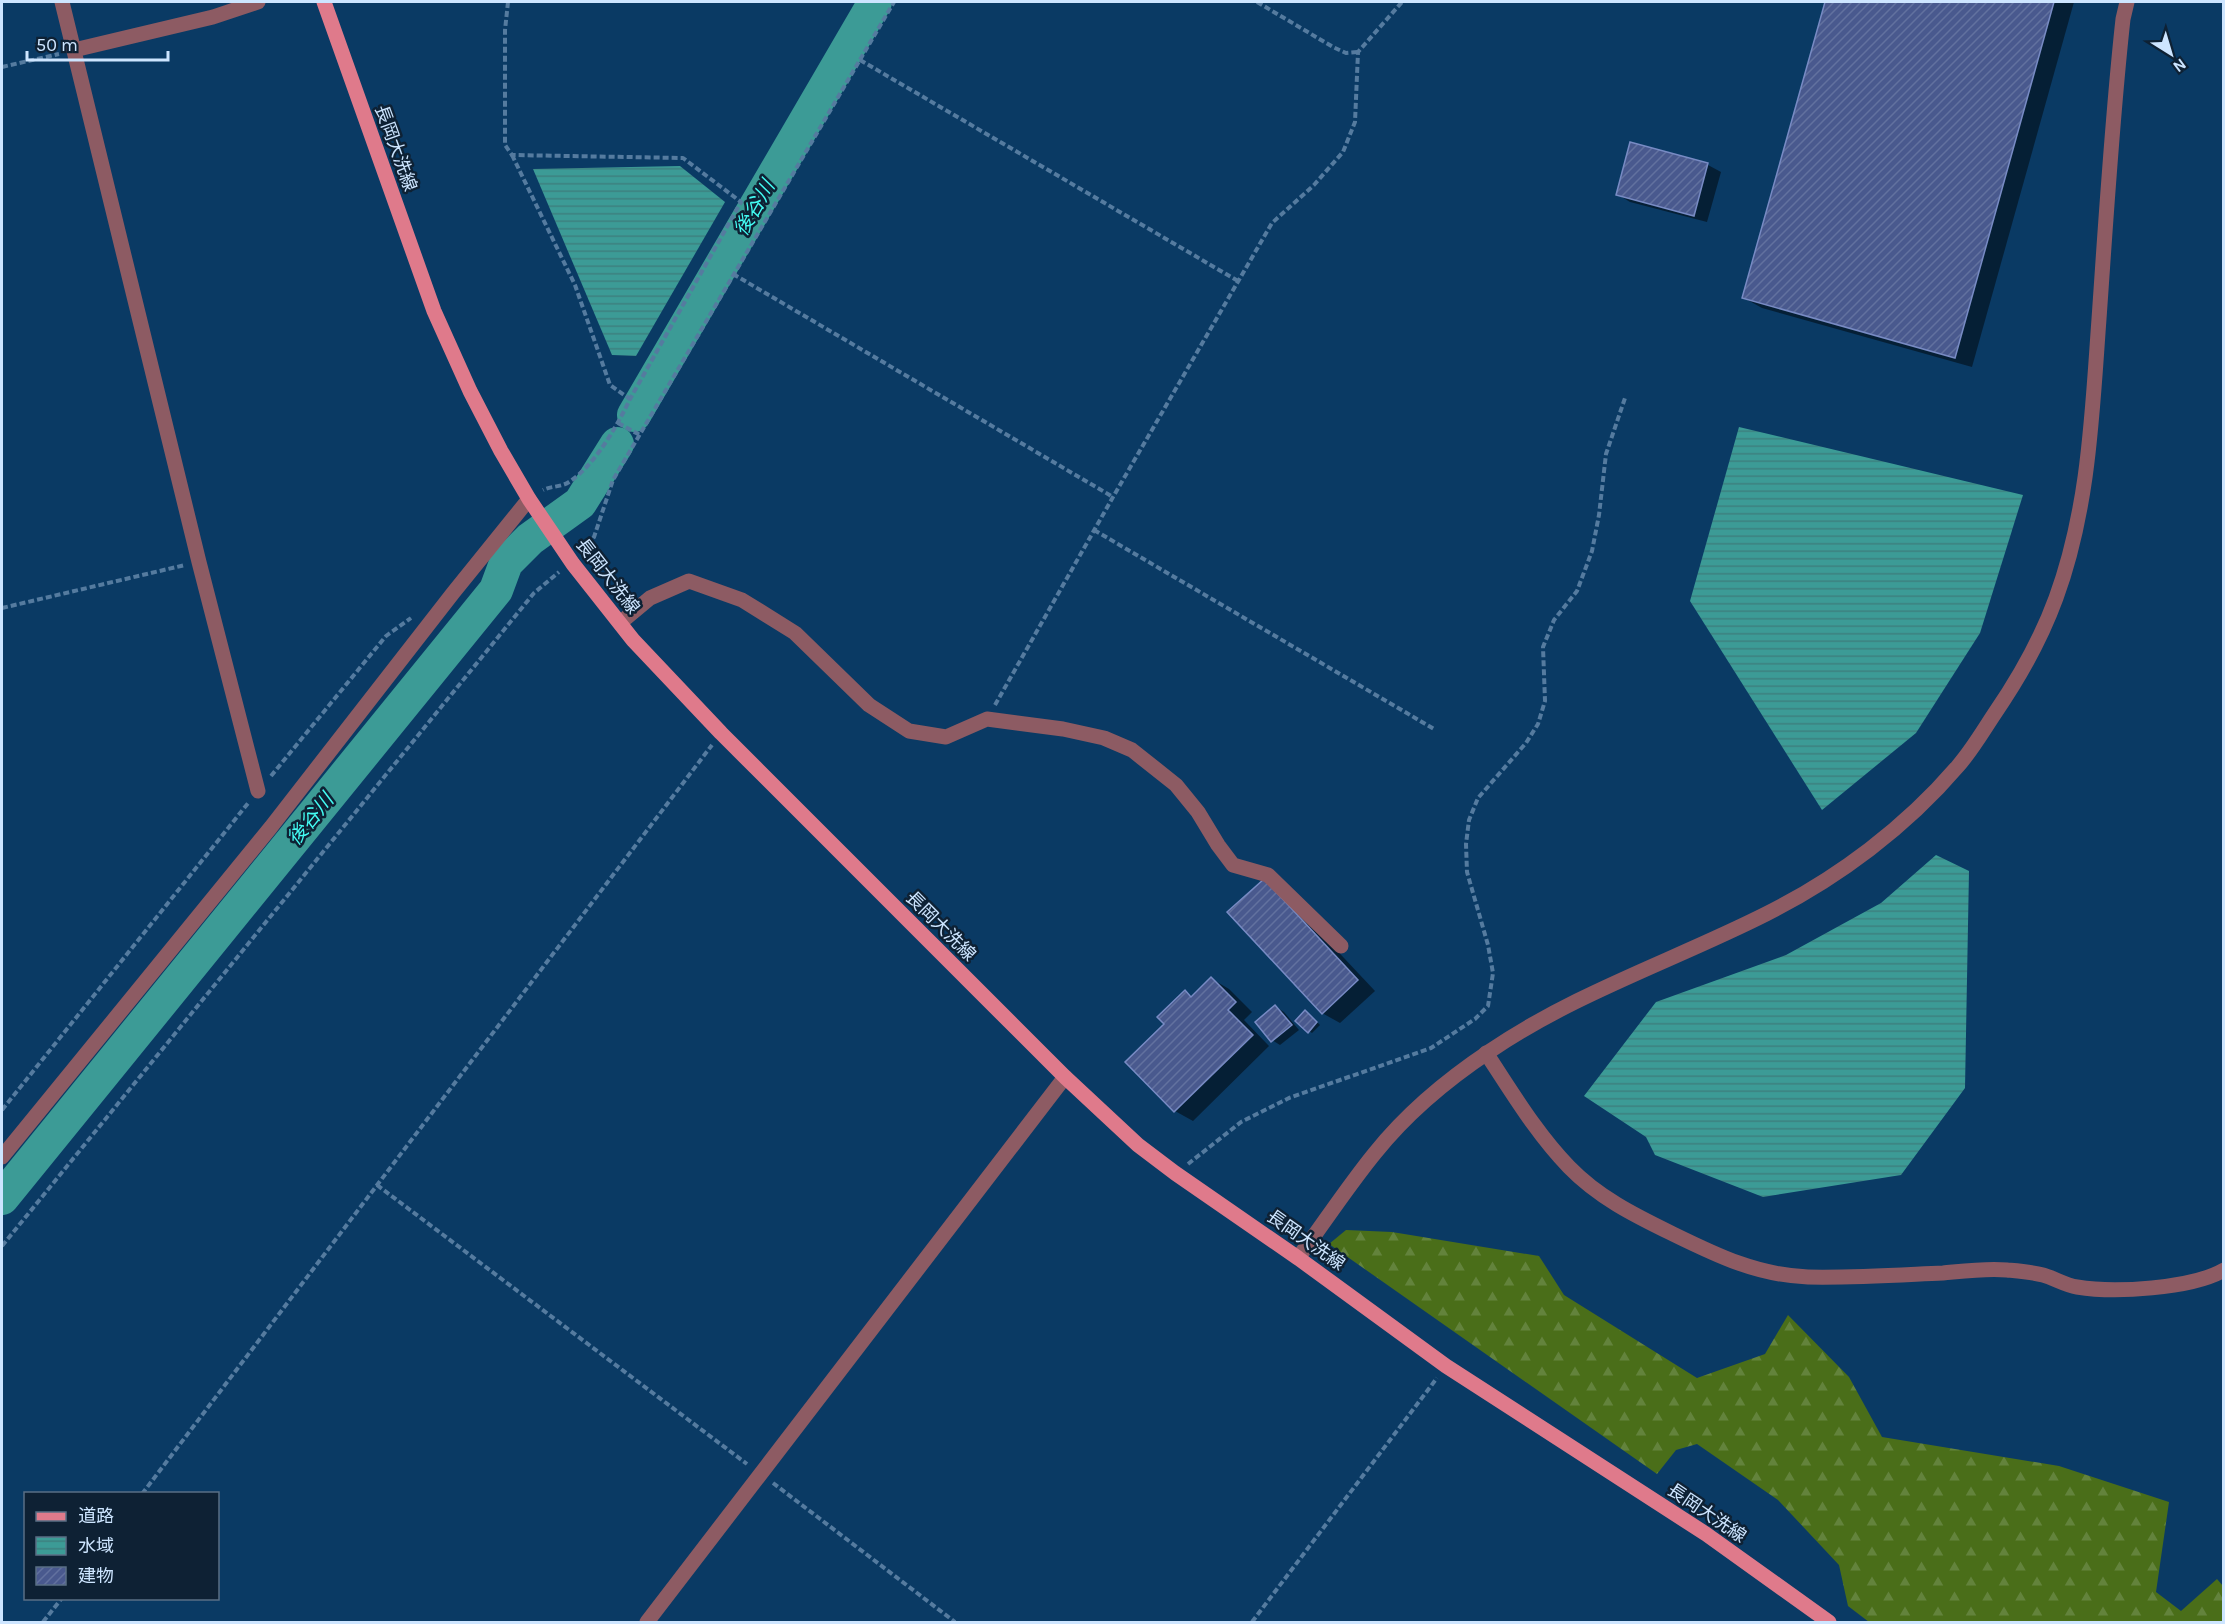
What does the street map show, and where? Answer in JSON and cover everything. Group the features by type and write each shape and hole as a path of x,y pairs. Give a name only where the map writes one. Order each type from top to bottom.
{"main road":[{"name":"長岡大洗線","path":"324,2 434,311 501,452 532,504 569,558 620,623 722,733 1065,1077 1138,1145 1298,1257 1446,1366 1706,1534 1829,1623"}],"street":[{"path":"62,2 199,562 258,791"},
{"path":"74,50 213,17 258,2"},
{"path":"1298,1257 1376,1152 1397,1128 1445,1084 1526,1027 1768,913 1813,887 1868,850 1905,821 1961,763 2013,687 2055,601 2083,500 2091,435 2115,95 2122,19 2127,2"},
{"path":"2,1157 271,827 453,593 532,504"},
{"path":"620,623 650,598 689,581 742,600 795,633 869,705 909,731 946,738 987,719 1063,729 1094,736 1132,750 1176,785 1198,812 1233,865 1268,875 1341,946"},
{"path":"1486,1053 1543,1137 1569,1167 1597,1192 1633,1215 1722,1258 1752,1268 1805,1277 1862,1277 2004,1269 2042,1275 2075,1287 2111,1289 2198,1281 2223,1270"},
{"path":"647,1623 1065,1077"}],"path":[{"path":"508,2 505,30 504,145 512,155 575,285 610,385 630,399"},
{"path":"2,1246 534,593 594,537 613,480 894,2"},
{"path":"1257,2 1346,53 1358,52"},
{"path":"987,719 1113,496 1272,223 1314,185 1343,152 1355,122 1358,52 1402,2"},
{"path":"2,68 74,50"},
{"path":"860,60 1238,281"},
{"path":"512,155 683,158 741,202 618,423 583,471 567,484 545,489 532,504"},
{"path":"733,274 1113,496"},
{"path":"1175,1173 1241,1122 1289,1098 1431,1048 1475,1020 1488,1006 1493,973 1488,945 1467,872 1466,844 1469,820 1478,798 1526,743 1538,724 1545,701 1543,647 1554,620 1576,591 1592,551 1606,454 1625,398"},
{"path":"618,423 640,435"},
{"path":"1094,530 1434,729"},
{"path":"2,608 199,562"},
{"path":"2,1110 258,791 386,636 414,615"},
{"path":"144,1492 722,733"},
{"path":"377,1185 766,1467 955,1623"},
{"path":"1252,1623 1446,1366"},
{"path":"43,1623 61,1600"}],"green space":[{"path":"1346,1230 1392,1232 1539,1256 1564,1295 1697,1378 1765,1354 1788,1315 1849,1377 1882,1437 2059,1466 2169,1502 2156,1592 2181,1611 2217,1579 2223,1586 2223,1622 1869,1622 1848,1606 1839,1565 1778,1500 1697,1444 1676,1450 1657,1474 1329,1244"}],"water":[{"path":"680,166 725,202 636,356 612,355 533,169"},
{"path":"1739,427 2023,495 1980,633 1916,733 1822,810 1690,601"},
{"path":"1936,855 1969,871 1965,1088 1901,1175 1763,1197 1655,1155 1646,1137 1584,1096 1656,1002 1786,955 1881,903"}],"building":[{"path":"1825,2 2054,2 1955,358 1742,298"},
{"path":"1630,142 1708,163 1694,216 1616,195"},
{"path":"1264,879 1358,980 1322,1014 1227,912"},
{"path":"1211,977 1236,1002 1228,1010 1253,1035 1174,1112 1125,1062 1164,1024 1157,1017 1185,990 1191,997"},
{"path":"1275,1005 1292,1025 1271,1042 1255,1022"},
{"path":"1305,1010 1317,1022 1308,1033 1295,1021"}],"waterway":[{"name":"後谷川","path":"634,415 875,2"},
{"name":"後谷川","path":"2,1198 496,590 506,563 530,539 580,503 617,444"}]}
